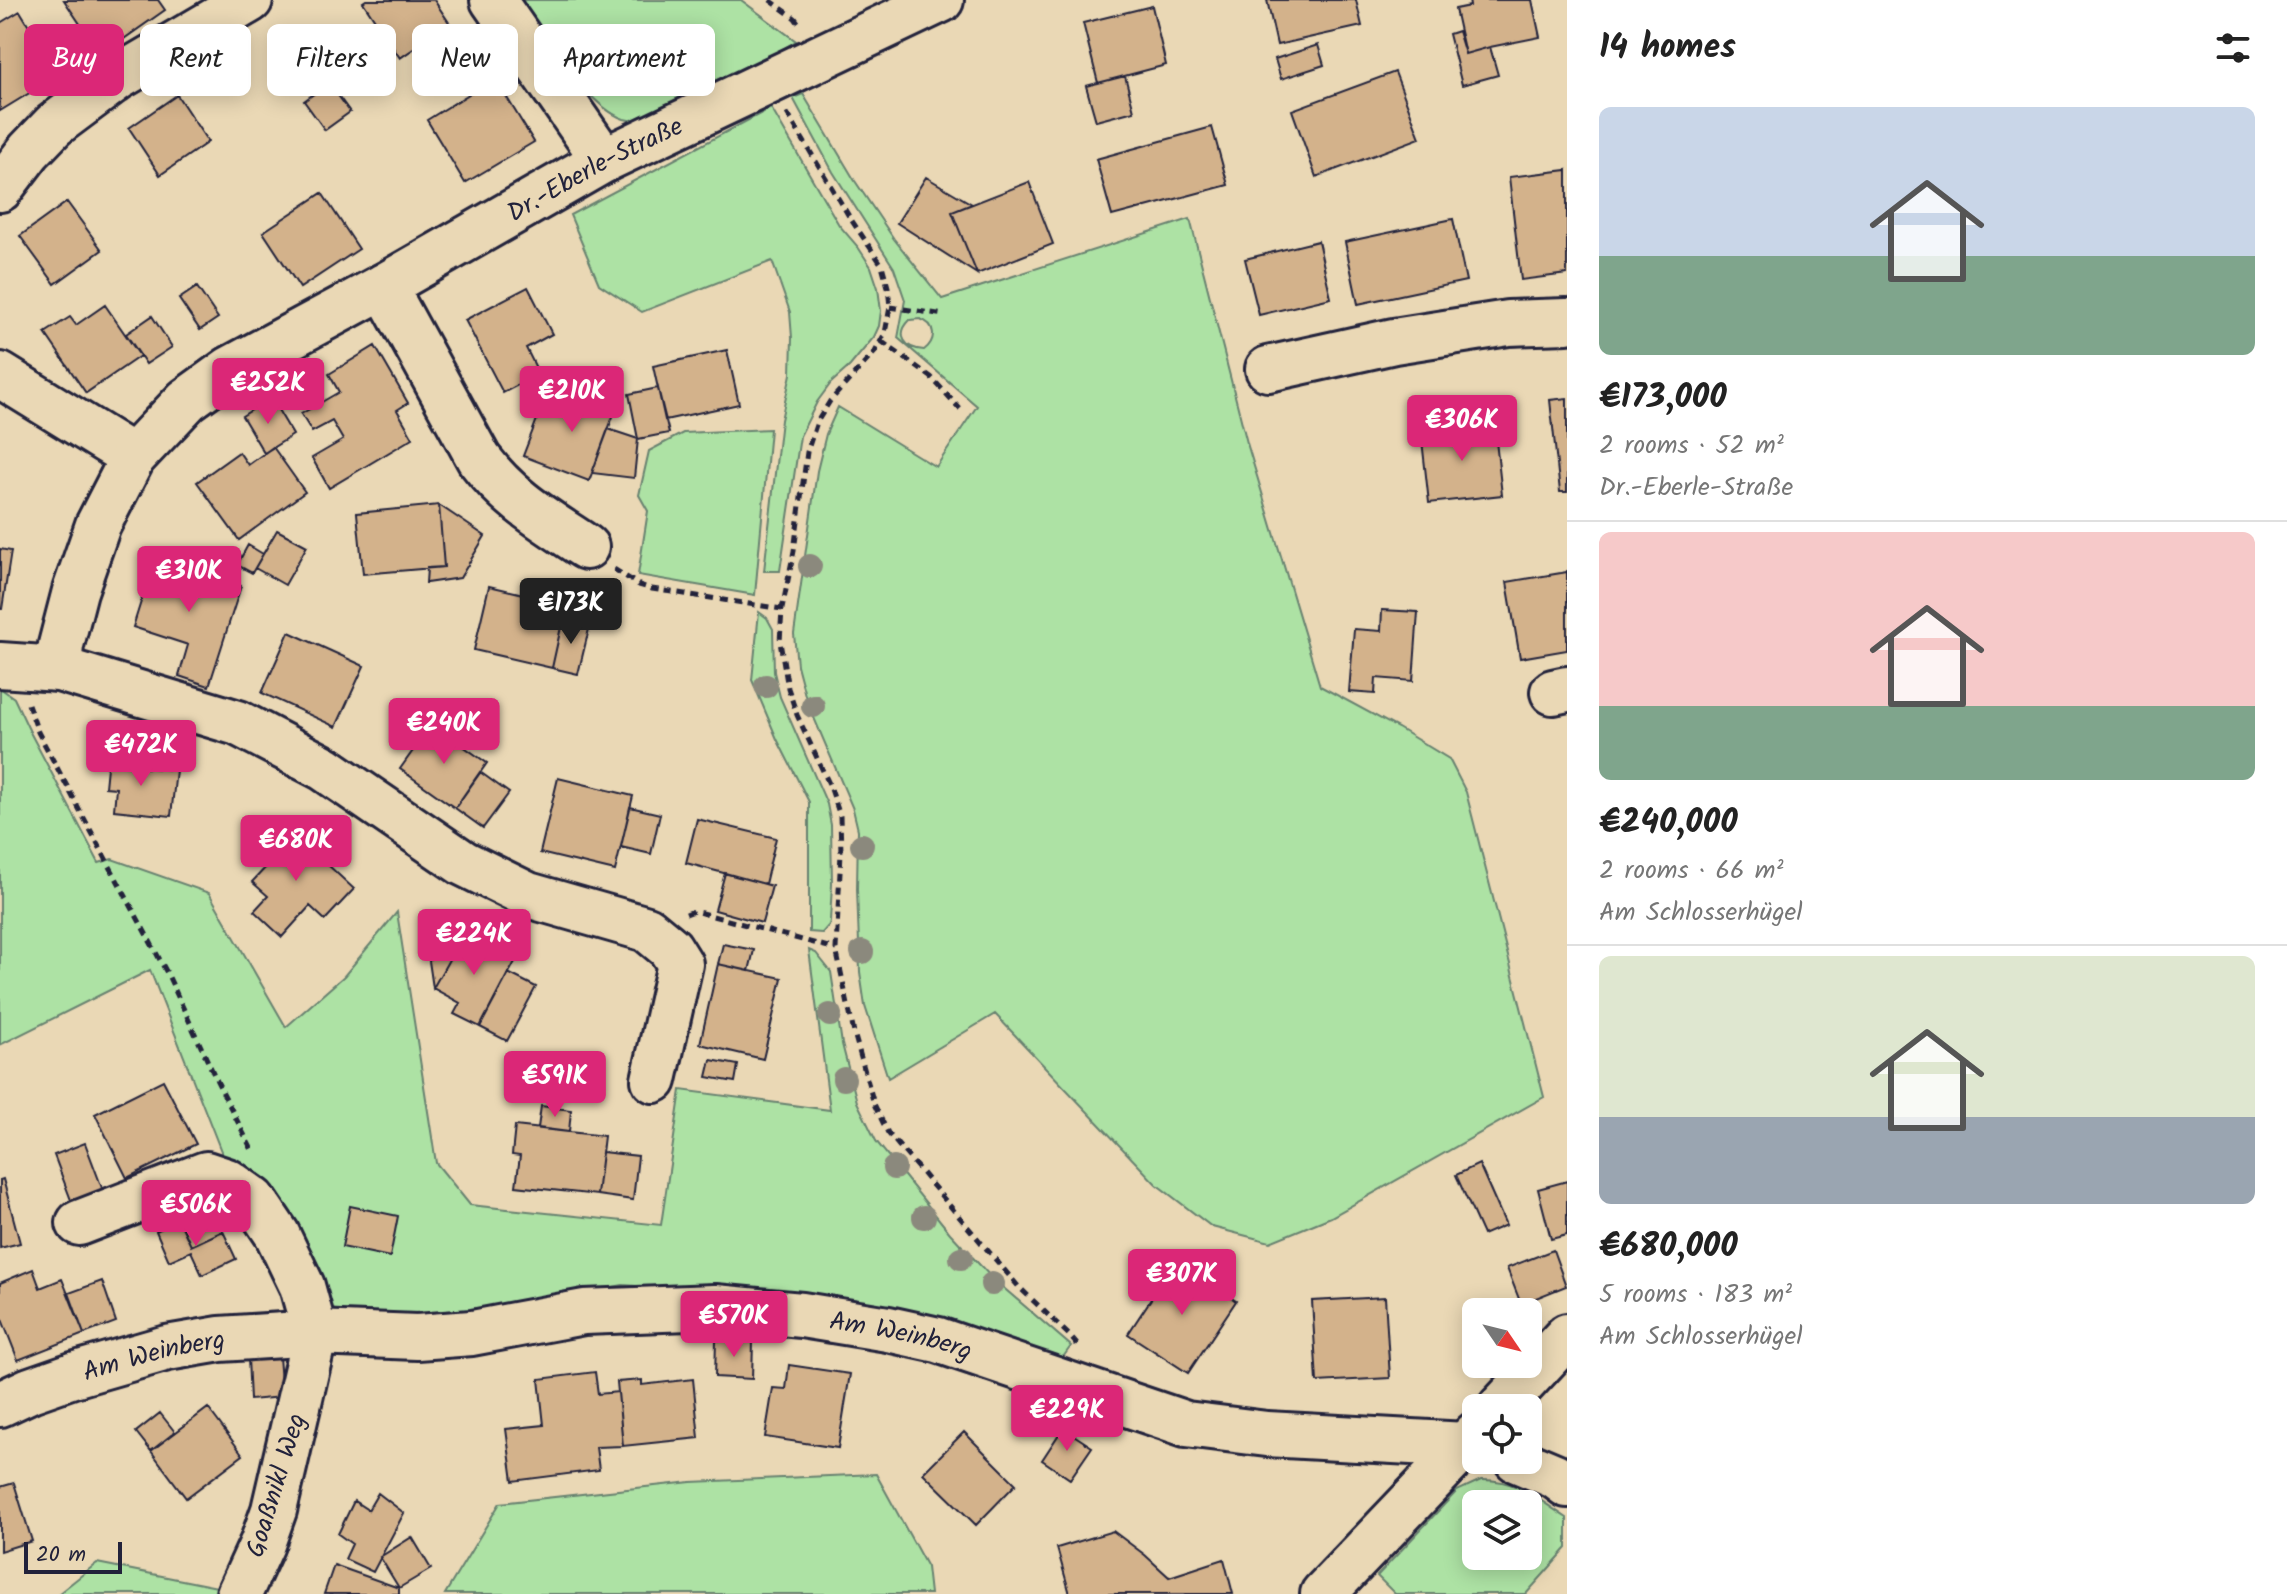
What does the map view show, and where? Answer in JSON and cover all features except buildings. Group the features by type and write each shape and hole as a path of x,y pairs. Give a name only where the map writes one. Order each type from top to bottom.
{"street":[{"path":"0,189 54,125 117,78 250,0"},
{"path":"493,0 604,160"},
{"name":"Dr.-Eberle-Straße","path":"27,667 61,645 98,525 133,457 187,400 230,369 384,286 604,160 941,0"},
{"path":"384,286 479,459 496,481 514,498 586,547"},
{"path":"1268,369 1394,341 1508,323 1567,321"},
{"path":"0,375 133,457"},
{"path":"27,667 238,723 324,768 463,863 528,895 647,929 670,948 680,964 654,1080"},
{"path":"79,1223 206,1174 227,1181 252,1196 277,1234 302,1286 315,1333"},
{"name":"Am Weinberg","path":"0,1404 59,1380 167,1348 220,1339 315,1333 417,1337 472,1333 584,1312 715,1307 802,1315 938,1340 1186,1424 1267,1434 1462,1442"},
{"name":"Goaßnikl Weg","path":"239,1594 274,1510 315,1333"},
{"path":"1513,1394 1567,1336"},
{"path":"1323,1594 1462,1453"},
{"path":"1542,1471 1567,1485"}],"path":[{"path":"768,82 882,265 890,307 885,333 875,352 830,401 817,422 807,452 794,551 782,609 780,642 788,688 797,715 830,786 840,816 836,949 854,1033 874,1104 888,1133 1000,1266 1085,1355 1089,1368 1087,1390"},
{"path":"890,307 945,315"},
{"path":"881,341 931,377 960,409"},
{"path":"586,547 639,585 782,609"},
{"path":"27,667 25,693 38,732 167,973 257,1159"},
{"path":"647,929 694,911 836,949"}],"green space":[{"path":"517,0 741,0 796,41 715,89 715,24 534,24"},
{"path":"803,94 894,239 942,299 1190,219 1247,443 1320,686 1449,759 1466,792 1544,1097 1331,1217 1270,1242 1212,1227 1156,1184 995,1014 888,1078 865,1006 860,972 858,830 853,809 806,699 797,665 794,634 817,471 826,434 838,407 936,467 977,406 898,338 905,300 894,268 833,172 793,98","holes":["910,320 925,321 933,333 928,346 924,350 907,344 903,331"]},
{"path":"591,96 704,96 667,118 646,121 624,119"},
{"path":"771,108 839,225 871,267 881,311 874,337 831,383 817,402 800,436 780,571 764,571 781,420 791,374 792,338 790,312 772,261 642,312 599,284 570,215"},
{"path":"770,429 755,595 638,575 648,511 639,495 649,451 683,433"},
{"path":"759,612 773,629 774,672 780,697 827,804 831,825 832,884 830,921 822,933 809,932 809,802 752,680"},
{"path":"0,688 14,698 99,863 112,859 209,893 286,1027 344,976 397,912 436,1163 470,1205 661,1225 681,1090 830,1110 809,950 816,953 831,972 842,1044 857,1102 876,1141 950,1233 992,1278 1071,1346 1061,1360 748,1294 623,1285 495,1309 421,1316 329,1310 228,1169 150,970 0,1045"},
{"path":"876,1474 927,1567 930,1594 445,1594 500,1503 691,1482"},
{"path":"1481,1480 1506,1483 1523,1490 1462,1490 1462,1570 1542,1570 1542,1502 1567,1518 1567,1548 1526,1594 1395,1594 1377,1576 1457,1491"},
{"path":"97,1563 227,1589 240,1594 58,1594"}]}
